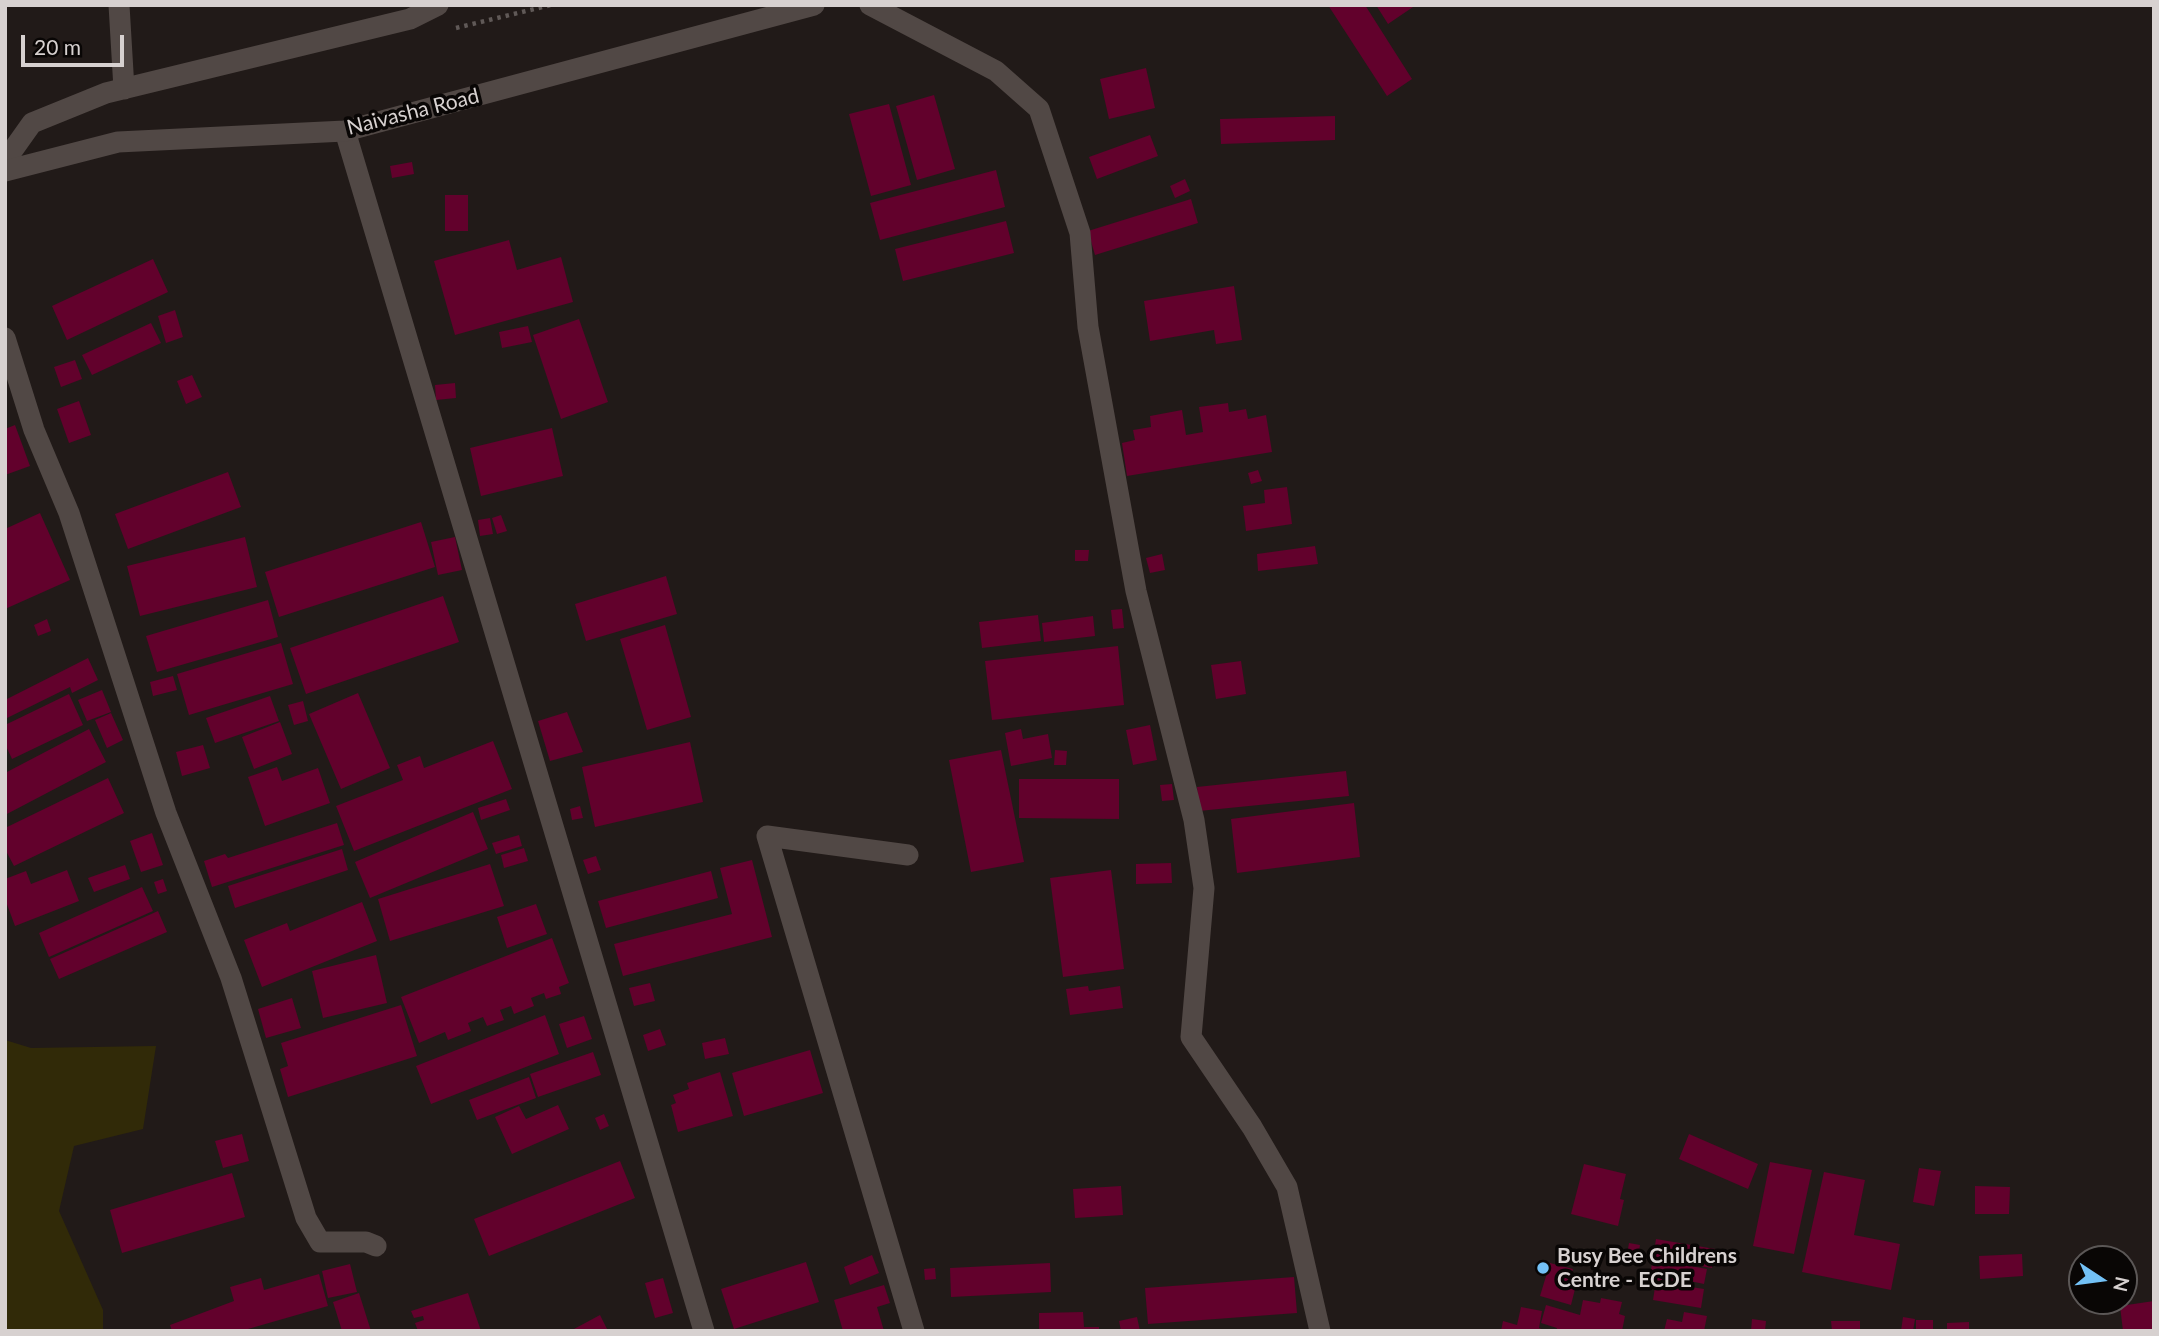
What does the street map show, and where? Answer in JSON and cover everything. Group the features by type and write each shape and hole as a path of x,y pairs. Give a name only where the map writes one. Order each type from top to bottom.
{"street":[{"path":"119,5 124,89"},
{"path":"5,161 32,123 124,89 410,19 438,5"},
{"name":"Naivasha Road","path":"5,171 118,142 345,131 814,5"},
{"path":"870,5 996,71 1039,109 1080,233 1088,327 1136,591 1194,820 1203,888 1191,1037 1252,1127 1287,1187 1321,1331"},
{"path":"345,131 704,1331"},
{"path":"5,338 34,430 69,513 166,813 230,978 306,1218 320,1242 366,1242 376,1246"},
{"path":"908,855 767,836 914,1331"}],"shaded area":[{"path":"5,1040 31,1048 156,1046 143,1129 74,1146 59,1211 103,1310 103,1331 5,1331"}],"building":[{"path":"1328,5 1365,5 1412,79 1387,96"},
{"path":"1376,5 1416,5 1388,24"},
{"path":"1146,68 1155,108 1109,119 1100,79"},
{"path":"934,95 955,169 917,180 896,106"},
{"path":"889,104 911,185 871,196 849,114"},
{"path":"1335,116 1335,140 1221,144 1220,119"},
{"path":"1150,135 1158,156 1097,179 1089,157"},
{"path":"412,162 414,174 392,178 390,166"},
{"path":"996,170 1005,207 880,240 870,203"},
{"path":"1185,179 1190,191 1175,198 1170,186"},
{"path":"445,195 468,195 468,231 445,231"},
{"path":"1191,199 1198,223 1095,255 1088,231"},
{"path":"1006,221 1014,253 903,281 895,249"},
{"path":"509,240 517,270 561,257 573,302 455,335 434,261"},
{"path":"153,259 168,292 67,340 52,306"},
{"path":"1234,286 1242,340 1216,344 1214,330 1150,341 1144,301"},
{"path":"175,310 183,337 166,343 158,316"},
{"path":"579,319 608,402 561,419 533,335"},
{"path":"151,323 161,343 92,375 82,355"},
{"path":"528,326 532,342 502,348 499,332"},
{"path":"75,360 82,379 61,387 54,367"},
{"path":"192,375 202,397 186,404 177,381"},
{"path":"455,383 456,398 436,400 435,385"},
{"path":"79,401 91,435 69,443 57,409"},
{"path":"1228,403 1229,412 1246,409 1248,419 1266,415 1272,452 1127,476 1122,443 1135,440 1133,430 1151,427 1150,416 1182,410 1186,435 1203,432 1199,407"},
{"path":"15,425 30,466 5,475 5,429"},
{"path":"552,428 563,476 481,496 470,448"},
{"path":"1258,470 1262,481 1251,484 1248,473"},
{"path":"228,472 241,507 128,549 115,514"},
{"path":"1287,487 1292,524 1246,531 1243,506 1265,503 1264,490"},
{"path":"40,513 70,580 5,609 5,529"},
{"path":"501,515 507,531 497,534 492,518"},
{"path":"490,518 493,534 480,536 478,520"},
{"path":"421,522 435,567 279,617 265,572"},
{"path":"245,537 257,587 140,616 127,566"},
{"path":"455,537 462,570 438,575 431,542"},
{"path":"1315,546 1318,564 1258,571 1257,554"},
{"path":"1075,550 1089,550 1088,561 1075,561"},
{"path":"1162,554 1165,570 1150,573 1146,558"},
{"path":"666,576 677,614 586,641 575,604"},
{"path":"443,596 459,642 306,694 290,648"},
{"path":"268,600 278,637 157,672 146,636"},
{"path":"1122,609 1124,628 1113,629 1111,610"},
{"path":"1038,615 1041,641 982,648 979,622"},
{"path":"1093,616 1095,636 1044,642 1042,623"},
{"path":"47,619 51,631 38,636 34,625"},
{"path":"665,625 691,717 647,730 620,639"},
{"path":"281,643 293,684 189,715 177,674"},
{"path":"1118,646 1124,705 992,720 985,661"},
{"path":"88,658 98,680 72,693 70,687 5,719 5,700"},
{"path":"1241,661 1246,694 1216,699 1211,665"},
{"path":"173,676 177,690 153,696 150,682"},
{"path":"102,690 111,712 87,721 78,700"},
{"path":"358,693 390,768 341,789 309,714"},
{"path":"69,694 83,725 12,759 5,744 5,725"},
{"path":"270,696 279,721 215,743 206,718"},
{"path":"303,701 308,721 294,725 288,705"},
{"path":"567,712 583,752 550,761 538,721"},
{"path":"111,713 123,740 107,748 95,720"},
{"path":"280,722 292,754 254,769 242,737"},
{"path":"1150,725 1157,760 1133,765 1126,730"},
{"path":"89,729 106,762 5,815 5,773"},
{"path":"1021,729 1023,739 1048,734 1052,758 1011,766 1005,733"},
{"path":"493,741 512,789 354,851 336,806 403,780 397,765 420,756 424,768"},
{"path":"690,742 703,802 595,827 582,767"},
{"path":"203,745 210,768 182,776 176,752"},
{"path":"1001,750 1024,862 971,872 949,760"},
{"path":"1055,750 1067,751 1066,765 1054,765"},
{"path":"277,767 282,781 318,768 330,803 265,826 248,777"},
{"path":"1346,771 1349,796 1199,811 1197,787"},
{"path":"108,778 124,813 14,866 5,849 5,828"},
{"path":"1019,779 1119,779 1119,819 1019,818"},
{"path":"1172,784 1174,800 1162,801 1160,785"},
{"path":"506,799 510,810 481,820 478,808"},
{"path":"1354,803 1360,857 1237,873 1231,819"},
{"path":"580,806 583,818 572,820 570,809"},
{"path":"473,812 488,849 370,898 355,862"},
{"path":"337,823 344,845 212,887 204,861 225,854 228,858"},
{"path":"152,833 163,865 141,872 130,841"},
{"path":"519,835 522,846 496,854 492,843"},
{"path":"524,848 528,861 504,868 501,855"},
{"path":"342,849 348,870 235,908 228,886"},
{"path":"596,856 601,870 588,874 583,860"},
{"path":"752,860 772,937 623,976 614,944 732,914 720,868"},
{"path":"1171,863 1172,883 1136,884 1136,864"},
{"path":"490,864 504,906 390,941 378,899"},
{"path":"125,865 130,879 94,892 88,878"},
{"path":"67,870 79,901 15,926 5,899 5,879 26,871 31,884"},
{"path":"1111,870 1124,969 1063,977 1050,878"},
{"path":"711,871 718,898 606,928 598,901"},
{"path":"163,879 167,891 158,894 154,882"},
{"path":"142,887 153,911 49,957 39,933"},
{"path":"362,902 377,941 262,987 244,940 287,923 290,931"},
{"path":"536,904 547,934 507,948 497,917"},
{"path":"158,911 167,932 59,979 50,959"},
{"path":"552,938 569,983 559,987 561,994 546,999 544,993 531,998 534,1006 514,1014 511,1006 500,1010 504,1020 487,1026 483,1017 468,1023 471,1031 448,1040 445,1032 419,1043 401,997"},
{"path":"376,955 387,1003 323,1018 312,971"},
{"path":"650,983 655,1001 634,1006 629,988"},
{"path":"1088,986 1089,991 1120,986 1123,1008 1070,1015 1066,989"},
{"path":"292,998 301,1028 266,1038 258,1009"},
{"path":"401,1005 417,1056 288,1097 280,1069 288,1066 281,1043"},
{"path":"545,1015 559,1054 431,1104 416,1066"},
{"path":"584,1016 592,1039 567,1048 559,1024"},
{"path":"660,1029 666,1045 648,1051 643,1035"},
{"path":"725,1038 729,1054 705,1059 702,1043"},
{"path":"810,1050 823,1093 744,1116 732,1073"},
{"path":"593,1052 601,1075 538,1097 530,1074"},
{"path":"720,1072 733,1116 678,1132 671,1105 676,1103 673,1095 689,1089 687,1083"},
{"path":"529,1077 536,1098 477,1120 469,1100"},
{"path":"558,1105 569,1129 512,1154 495,1117 519,1106 526,1119"},
{"path":"604,1114 609,1126 600,1130 595,1118"},
{"path":"242,1134 249,1161 223,1168 215,1141"},
{"path":"1689,1134 1758,1164 1748,1189 1679,1159"},
{"path":"620,1161 635,1198 489,1256 474,1219"},
{"path":"1770,1162 1812,1170 1794,1254 1753,1246"},
{"path":"1584,1164 1626,1174 1620,1199 1624,1200 1618,1226 1571,1214"},
{"path":"1919,1168 1941,1171 1934,1206 1913,1202"},
{"path":"1824,1172 1865,1180 1854,1235 1900,1244 1891,1290 1802,1272"},
{"path":"232,1173 245,1217 122,1253 110,1210"},
{"path":"1121,1186 1123,1215 1075,1218 1073,1189"},
{"path":"1975,1186 2010,1187 2009,1214 1975,1214"},
{"path":"1656,1239 1715,1249 1712,1268 1653,1258"},
{"path":"1629,1243 1640,1245 1638,1257 1627,1255"},
{"path":"2022,1254 2023,1276 1980,1279 1979,1256"},
{"path":"872,1255 879,1273 850,1285 844,1267"},
{"path":"1653,1259 1707,1269 1704,1284 1680,1279 1679,1285 1704,1289 1701,1308 1653,1300 1656,1281 1674,1283 1649,1279"},
{"path":"806,1262 819,1302 734,1329 721,1289"},
{"path":"1050,1263 1051,1292 951,1297 950,1268"},
{"path":"1550,1263 1573,1269 1569,1283 1576,1285 1571,1305 1540,1296"},
{"path":"350,1264 357,1292 328,1298 322,1271"},
{"path":"935,1268 936,1279 925,1280 924,1269"},
{"path":"319,1274 328,1306 241,1331 172,1331 170,1325 234,1301 230,1287 261,1278 264,1290"},
{"path":"1294,1277 1297,1313 1148,1324 1145,1288"},
{"path":"663,1278 673,1313 655,1318 645,1283"},
{"path":"884,1285 890,1303 877,1307 884,1331 843,1331 834,1300"},
{"path":"359,1293 371,1331 342,1331 333,1302"},
{"path":"468,1293 481,1331 418,1331 415,1323 424,1320 423,1316 414,1318 411,1311"},
{"path":"1601,1298 1622,1302 1619,1314 1625,1316 1622,1331 1556,1331 1557,1328 1541,1323 1546,1305 1580,1315 1583,1300 1600,1303"},
{"path":"2154,1301 2154,1331 2123,1331 2121,1315 2138,1315 2138,1303"},
{"path":"1521,1307 1542,1311 1539,1328 1547,1331 1501,1331 1503,1321 1517,1325"},
{"path":"1083,1312 1084,1327 1099,1327 1099,1331 1039,1331 1039,1313"},
{"path":"1684,1312 1707,1316 1704,1331 1664,1331 1667,1319 1682,1322"},
{"path":"600,1315 608,1331 575,1331 574,1329"},
{"path":"1137,1317 1140,1331 1121,1331 1119,1321"},
{"path":"1903,1317 1915,1319 1913,1331 1901,1331"},
{"path":"1752,1319 1766,1321 1765,1331 1751,1331"},
{"path":"1916,1320 1933,1320 1933,1331 1916,1331"},
{"path":"1831,1321 1860,1321 1860,1331 1832,1331"},
{"path":"1969,1322 1969,1331 1947,1331 1947,1323"}],"place":[{"name":"Busy Bee Childrens Centre - ECDE","path":"1543,1268"}]}
